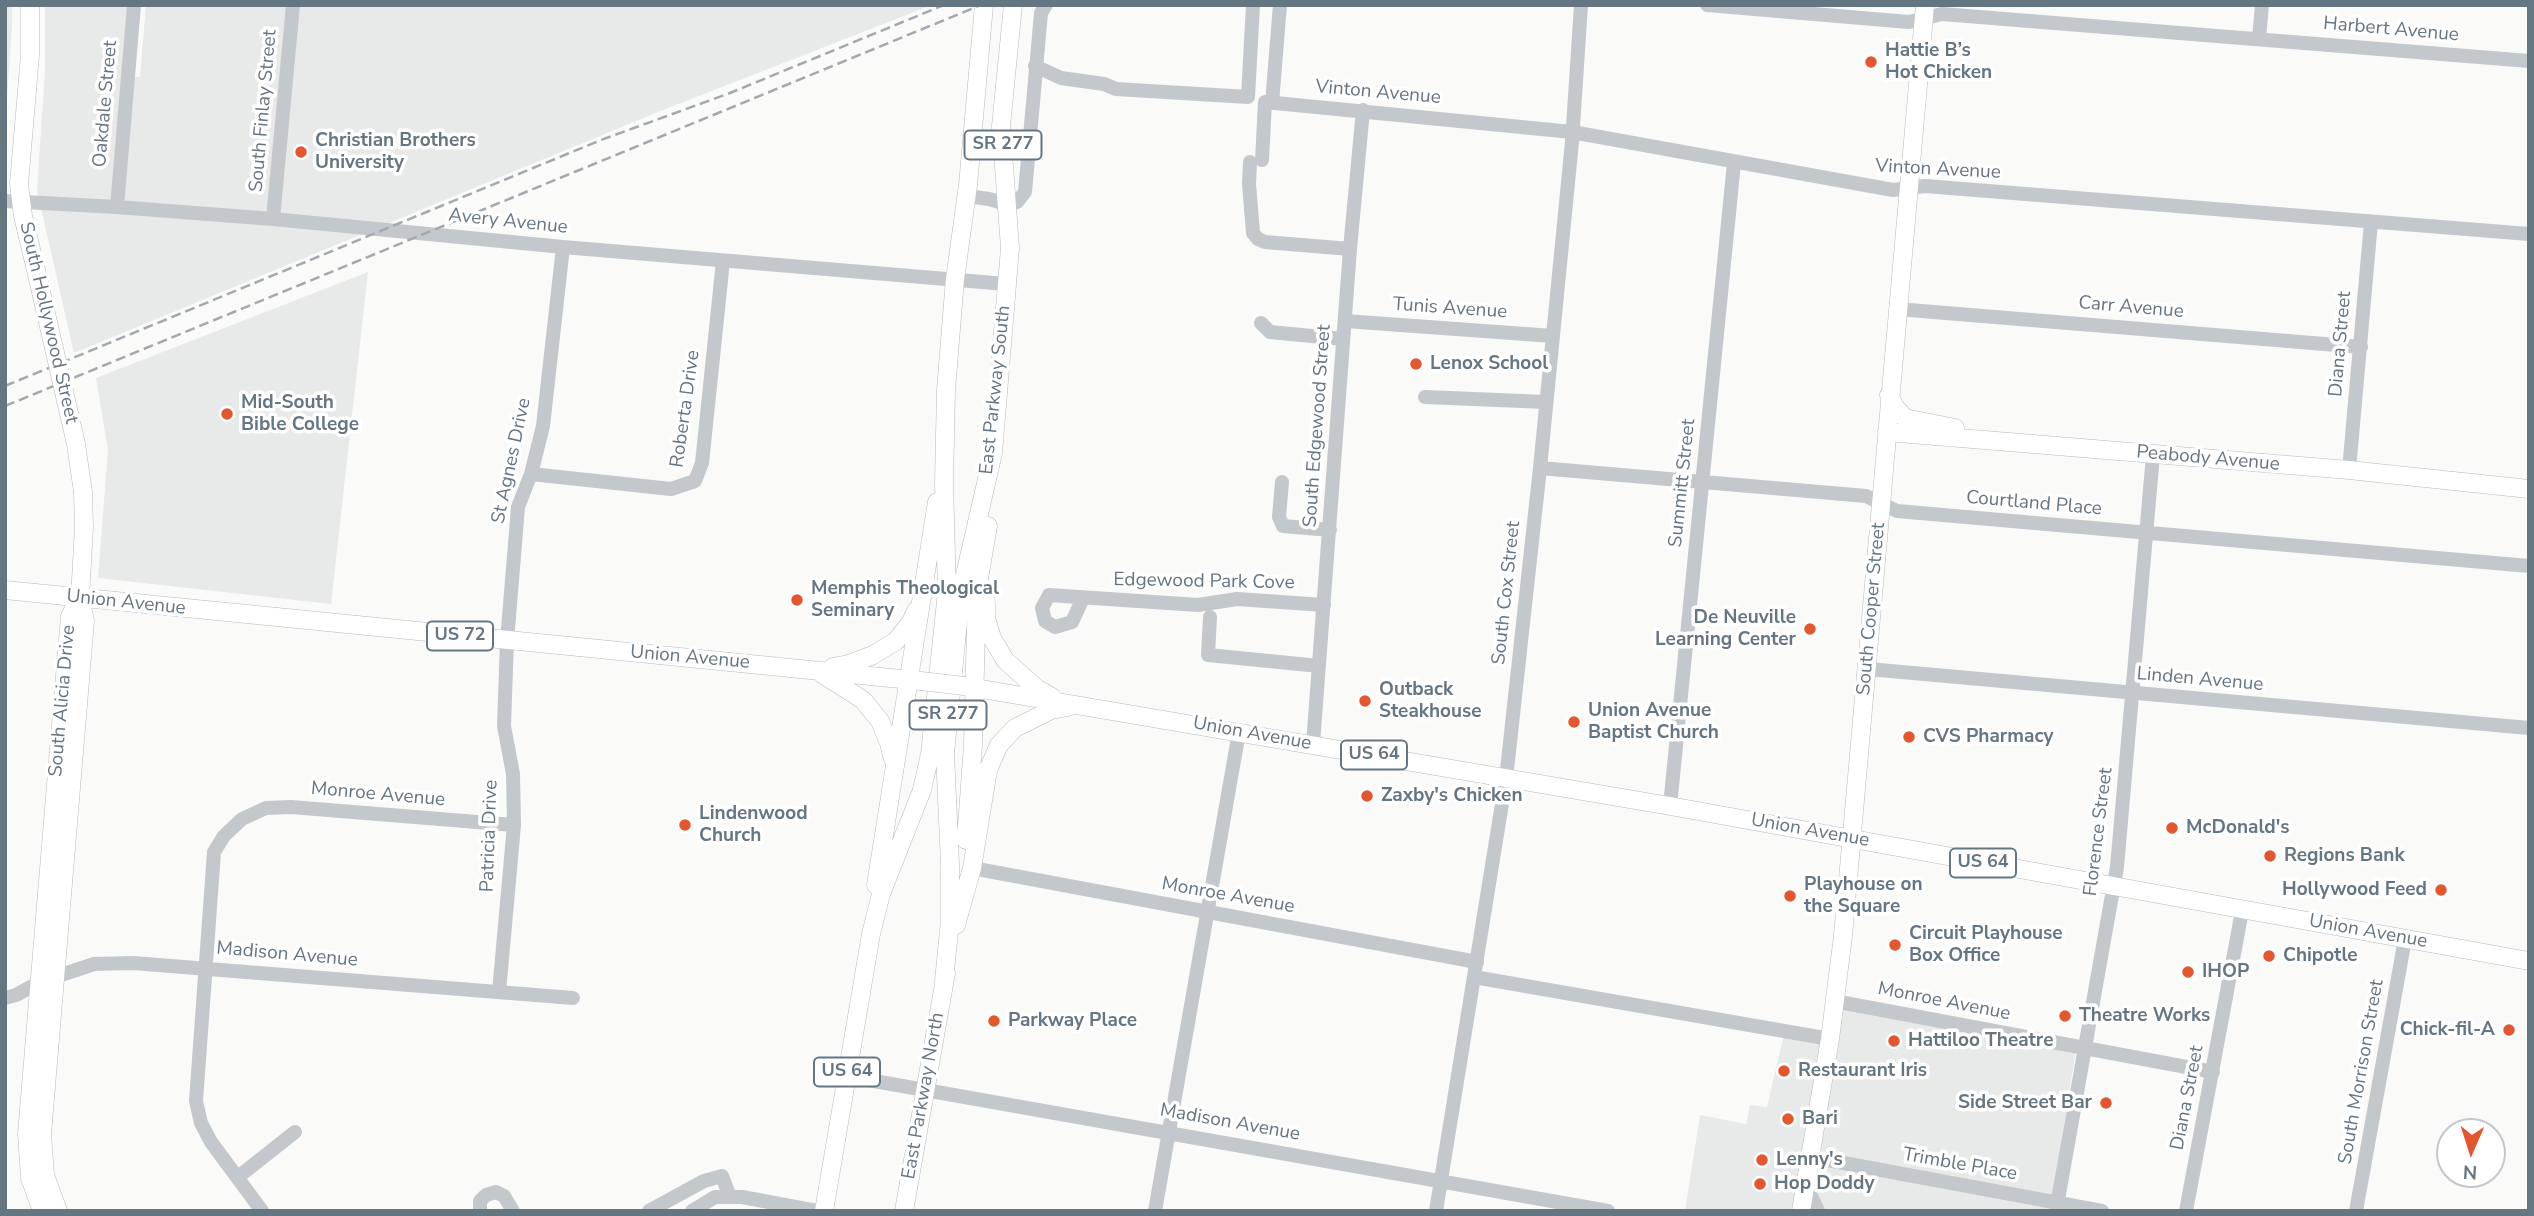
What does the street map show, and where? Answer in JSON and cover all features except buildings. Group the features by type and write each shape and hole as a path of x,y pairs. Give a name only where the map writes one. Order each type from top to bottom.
{"main road":[{"name":"South Hollywood Street","path":"30,5 30,55 19,184 13,202 36,270 76,444 84,527 80,598"},
{"name":"SR 277","path":"945,449 946,390 955,279 967,196 984,5"},
{"name":"East Parkway South","path":"944,981 950,922 945,753 961,592 993,453 1010,248 1009,205 1001,126 1013,5"},
{"name":"South Cooper Street","path":"1801,1211 1830,1038 1852,838 1925,11"},
{"path":"1889,396 1905,418 1976,433 1982,440"},
{"name":"Peabody Avenue","path":"1887,432 2349,470 2529,489"},
{"path":"915,680 921,600 945,449"},
{"path":"871,934 881,894 927,772 947,592 945,449"},
{"path":"993,453 986,618 992,638 1005,660 1036,688 1070,703"},
{"path":"955,929 969,811 970,687 976,590 988,526"},
{"name":"Union Avenue","path":"5,590 970,687 1670,806 2529,961"},
{"name":"South Alicia Drive","path":"44,1023 70,616 80,598"},
{"path":"816,670 849,664 873,655 896,641 911,622 921,600"},
{"path":"816,670 863,700 880,721 889,743 894,769"},
{"name":"US 64","path":"824,1211 871,934 894,769 915,680"},
{"name":"US 64","path":"944,981 972,868 988,770 999,745 1015,728 1070,703"},
{"name":"East Parkway North","path":"904,1211 944,981"},
{"path":"42,1211 30,1178 27,1134 44,1023"},
{"path":"44,1023 42,1133 45,1175 58,1211"}],"street":[{"name":"Oakdale Street","path":"117,207 134,5"},
{"name":"South Finlay Street","path":"274,219 293,5"},
{"path":"967,196 1009,205 1017,202 1025,192 1035,66 1041,13 1046,5"},
{"path":"1035,66 1061,78 1104,84 1116,89 1248,97 1253,5"},
{"path":"1280,5 1269,102 1249,184 1253,233 1265,242 1350,250"},
{"name":"South Cox Street","path":"1436,1211 1506,779 1553,336 1581,5"},
{"name":"Harbert Avenue","path":"1707,5 1909,22 1925,11 2529,61"},
{"path":"2259,38 2262,5"},
{"name":"Vinton Avenue","path":"1269,102 1572,132 1893,190 1925,186 2529,234"},
{"name":"South Edgewood Street","path":"1313,744 1363,110"},
{"name":"Summitt Street","path":"1670,806 1734,163"},
{"name":"Avery Avenue","path":"13,202 274,219 563,247 1006,284"},
{"name":"Diana Street","path":"2349,470 2371,222"},
{"name":"St Agnes Drive","path":"507,641 517,507 531,474 543,426 563,247"},
{"name":"Roberta Drive","path":"531,474 671,489 695,481 702,463 723,261"},
{"name":"Carr Avenue","path":"1897,309 2361,346"},
{"name":"Tunis Avenue","path":"1345,321 1553,336"},
{"path":"1261,323 1270,332 1343,339"},
{"path":"1425,397 1546,402"},
{"name":"Florence Street","path":"2057,1207 2117,867 2153,455"},
{"name":"Courtland Place","path":"1540,468 1866,496 1897,511 2529,566"},
{"path":"1282,482 1279,517 1283,526 1330,530"},
{"name":"Edgewood Park Cove","path":"1083,598 1198,605 1237,599 1324,605"},
{"path":"1210,617 1208,654 1319,666"},
{"name":"Patricia Drive","path":"499,992 514,825 513,774 504,726 507,641"},
{"name":"Linden Avenue","path":"1867,669 2529,728"},
{"path":"1155,1211 1239,732"},
{"name":"Monroe Avenue","path":"206,967 214,852 224,836 242,819 266,808 291,807 514,825"},
{"name":"Monroe Avenue","path":"972,868 1206,911 1476,969 1830,1038"},
{"name":"Diana Street","path":"2186,1211 2242,911"},
{"name":"South Morrison Street","path":"2356,1211 2405,939"},
{"name":"Madison Avenue","path":"5,998 47,979 94,964 133,963 573,998"},
{"path":"206,967 196,1087 198,1113 211,1142 262,1211"},
{"name":"Monroe Avenue","path":"1834,1001 2213,1072"},
{"name":"Madison Avenue","path":"846,1076 1608,1211"},
{"path":"238,1177 295,1132"},
{"name":"Trimble Place","path":"1811,1157 2057,1207 2102,1211"},
{"path":"649,1211 704,1181 722,1176 730,1197"},
{"path":"1806,1185 1818,1211"},
{"path":"480,1211 480,1201 486,1195 496,1192 504,1196 513,1211"},
{"path":"692,1211 715,1197 742,1197 817,1211"}],"shaded area":[{"path":"5,5 12,5 12,26 5,126"},
{"name":"Christian Brothers University","path":"45,5 129,5 123,76 140,77 146,5 932,5 658,112 74,353 37,191 45,71"},
{"name":"Mid-South Bible College","path":"368,272 331,604 98,578 108,450 96,378"},
{"path":"1838,1007 2076,1050 2052,1198 2120,1211 1685,1211 1700,1115 1746,1124 1750,1105 1767,1107 1784,1034 1831,1042"}],"railway":[{"path":"5,386 601,140 730,93 944,5"},
{"path":"5,406 981,5"}],"place":[{"name":"Hattie B’s Hot Chicken","path":"1871,62"},
{"name":"Christian Brothers University","path":"301,152"},
{"name":"Lenox School","path":"1416,364"},
{"name":"Mid-South Bible College","path":"227,414"},
{"name":"Memphis Theological Seminary","path":"797,600"},
{"name":"De Neuville Learning Center","path":"1810,629"},
{"name":"Outback Steakhouse","path":"1365,701"},
{"name":"Union Avenue Baptist Church","path":"1574,722"},
{"name":"CVS Pharmacy","path":"1909,737"},
{"name":"Zaxby's Chicken","path":"1367,796"},
{"name":"Lindenwood Church","path":"685,825"},
{"name":"McDonald's","path":"2172,828"},
{"name":"Regions Bank","path":"2270,856"},
{"name":"Hollywood Feed","path":"2441,890"},
{"name":"Playhouse on the Square","path":"1790,896"},
{"name":"Circuit Playhouse Box Office","path":"1895,945"},
{"name":"Chipotle","path":"2269,956"},
{"name":"IHOP","path":"2188,972"},
{"name":"Theatre Works","path":"2065,1016"},
{"name":"Parkway Place","path":"994,1021"},
{"name":"Chick-fil-A","path":"2509,1030"},
{"name":"Hattiloo Theatre","path":"1894,1041"},
{"name":"Restaurant Iris","path":"1784,1071"},
{"name":"Side Street Bar","path":"2106,1103"},
{"name":"Bari","path":"1788,1119"},
{"name":"Lenny's","path":"1762,1160"},
{"name":"Hop Doddy","path":"1760,1184"}]}
